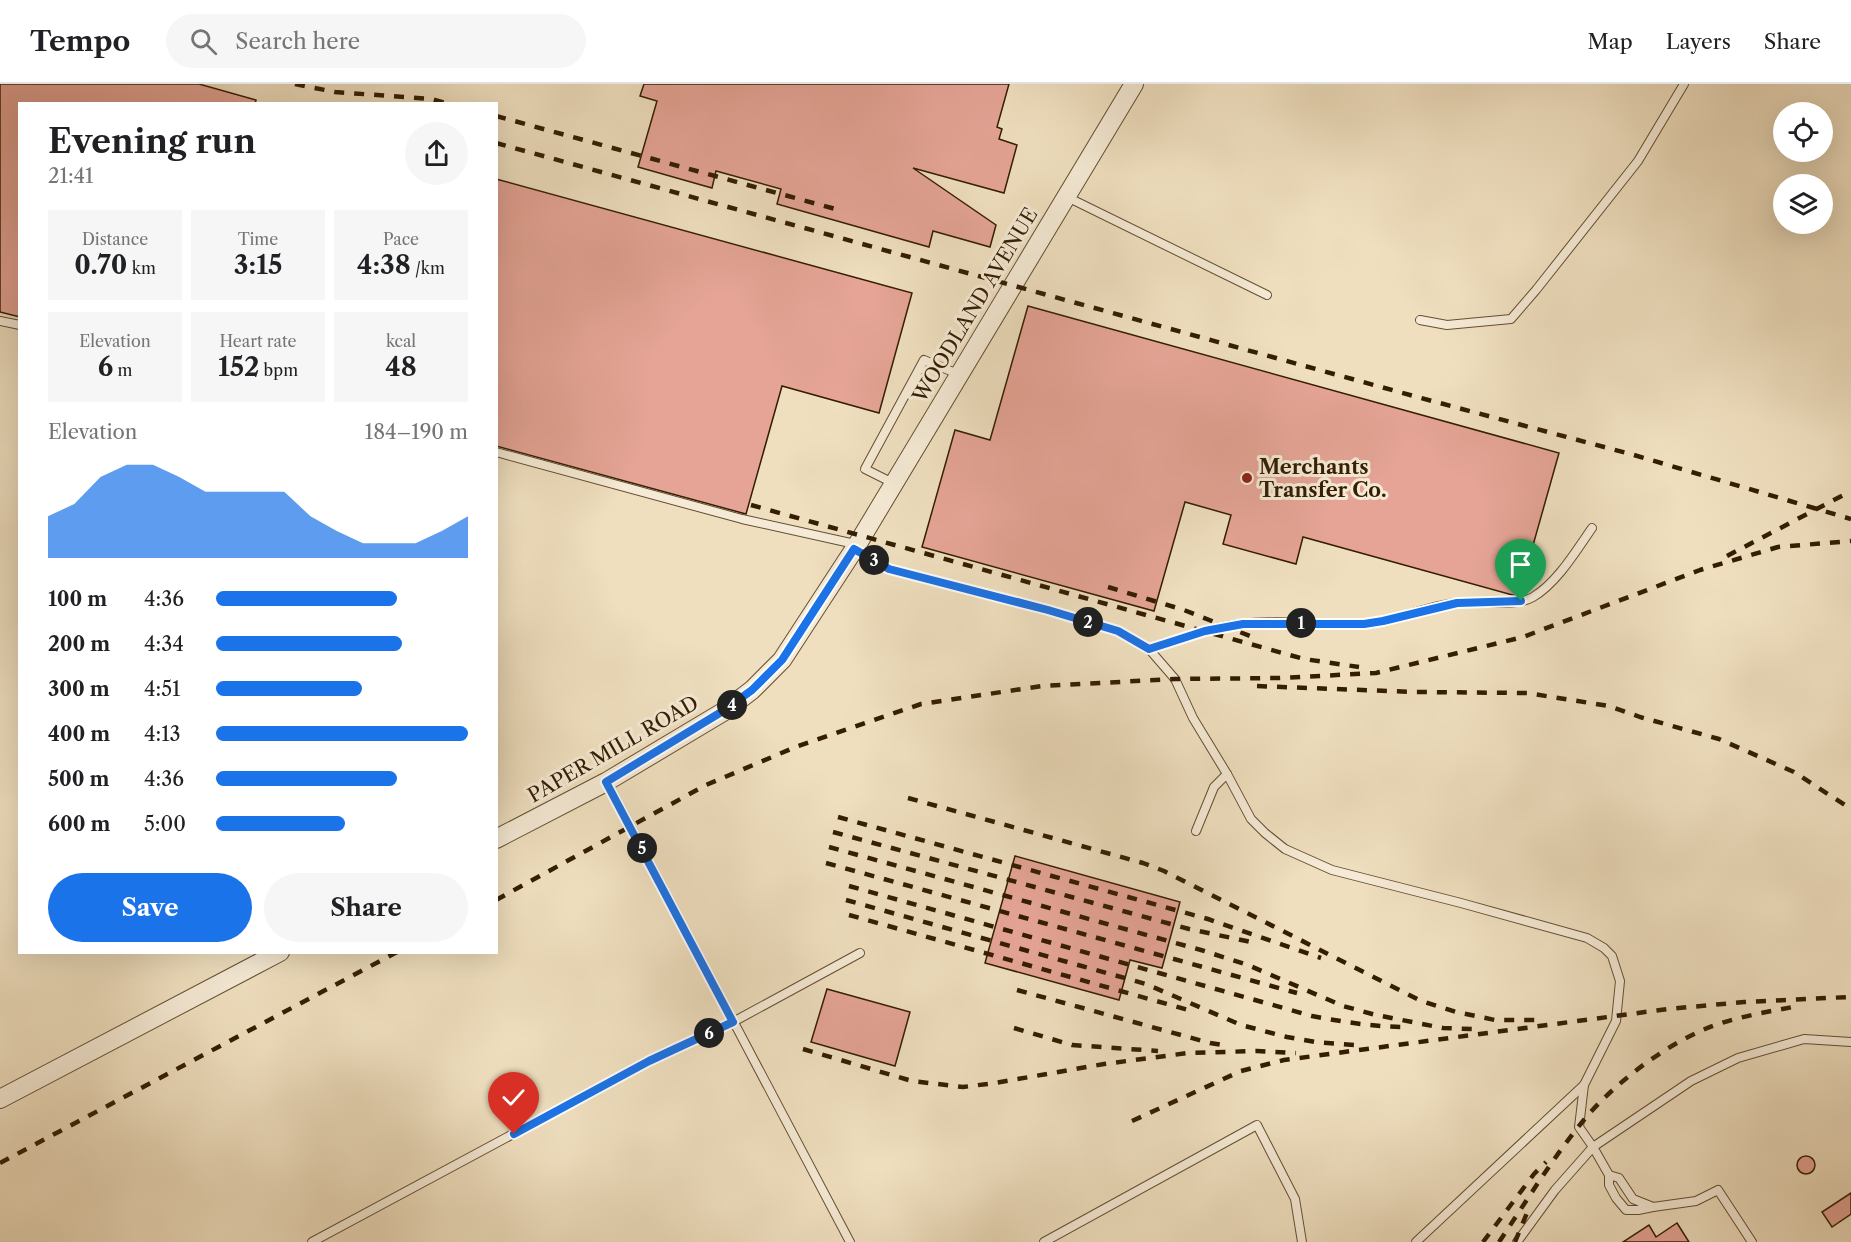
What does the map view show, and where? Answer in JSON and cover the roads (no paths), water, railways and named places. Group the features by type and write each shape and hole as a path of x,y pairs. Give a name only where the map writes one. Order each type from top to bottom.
{"street":[{"name":"WOODLAND AVENUE","path":"856,547 1129,88"},
{"name":"PAPER MILL ROAD","path":"498,838 606,782 723,711 752,690 782,660 856,547"},
{"path":"0,1099 276,954"}],"lane":[{"path":"1420,320 1447,325 1510,319 1536,290 1638,161 1684,84"},
{"path":"1066,197 1267,295"},
{"path":"0,321 18,325"},
{"path":"894,483 864,469 924,360 959,375"},
{"path":"498,454 856,547 889,569 1048,610 1118,631 1149,649 1175,679 1192,718 1227,774 1251,819 1285,849 1332,870 1587,938 1604,948 1612,956 1620,981 1617,1016 1584,1085 1579,1126 1609,1174 1609,1185 1616,1198 1626,1210 1696,1201 1718,1190 1752,1242"},
{"path":"1149,649 1205,631 1243,624 1364,624 1457,603 1521,601 1533,597 1548,585 1592,528"},
{"path":"1196,831 1214,788 1227,774"},
{"path":"606,782 850,1242"},
{"path":"312,1242 649,1061 733,1022 860,953"},
{"path":"1517,1242 1555,1190 1593,1147 1691,1081 1738,1058 1804,1039 1851,1042"},
{"path":"1416,1242 1584,1085"},
{"path":"1044,1242 1257,1125 1295,1199 1302,1242"},
{"path":"1609,1174 1619,1178 1633,1199 1653,1207"}],"railway":[{"path":"295,84 335,92 431,99 442,102"},
{"path":"498,117 839,210"},
{"path":"498,144 1634,455 1851,519"},
{"path":"1727,556 1851,491"},
{"path":"751,505 1304,659 1359,667"},
{"path":"498,899 706,785 798,746 921,704 1042,686 1175,679 1280,678 1376,673 1523,637 1700,570 1778,547 1851,541"},
{"path":"1108,587 1184,610 1255,638"},
{"path":"1257,686 1415,692 1527,693 1609,706 1719,739 1794,772 1851,809"},
{"path":"908,798 1143,863 1164,871 1421,1001 1456,1012 1495,1020 1537,1020"},
{"path":"838,817 1208,919 1321,958"},
{"path":"833,832 1189,929 1256,943"},
{"path":"829,847 1201,950 1248,965 1343,1006 1443,1028 1472,1029"},
{"path":"826,863 1297,993"},
{"path":"849,886 1312,1016 1359,1024 1406,1027"},
{"path":"846,900 1146,984 1241,1025 1315,1042 1355,1045"},
{"path":"849,915 1192,1011"},
{"path":"0,1163 393,954"},
{"path":"1017,990 1210,1043 1229,1046"},
{"path":"1132,1121 1241,1071 1284,1060 1668,1009 1744,1002 1849,997"},
{"path":"1499,1242 1564,1145 1588,1115 1642,1066 1673,1045 1705,1029 1739,1018 1798,1006"},
{"path":"1014,1028 1072,1045 1158,1051"},
{"path":"803,1049 912,1081 963,1087 1188,1053 1257,1051 1296,1053"},
{"path":"1483,1242 1534,1174 1546,1162"},
{"path":"1515,1242 1529,1208"}],"place":[{"name":"Merchants Transfer Co.","path":"1247,478"}]}
